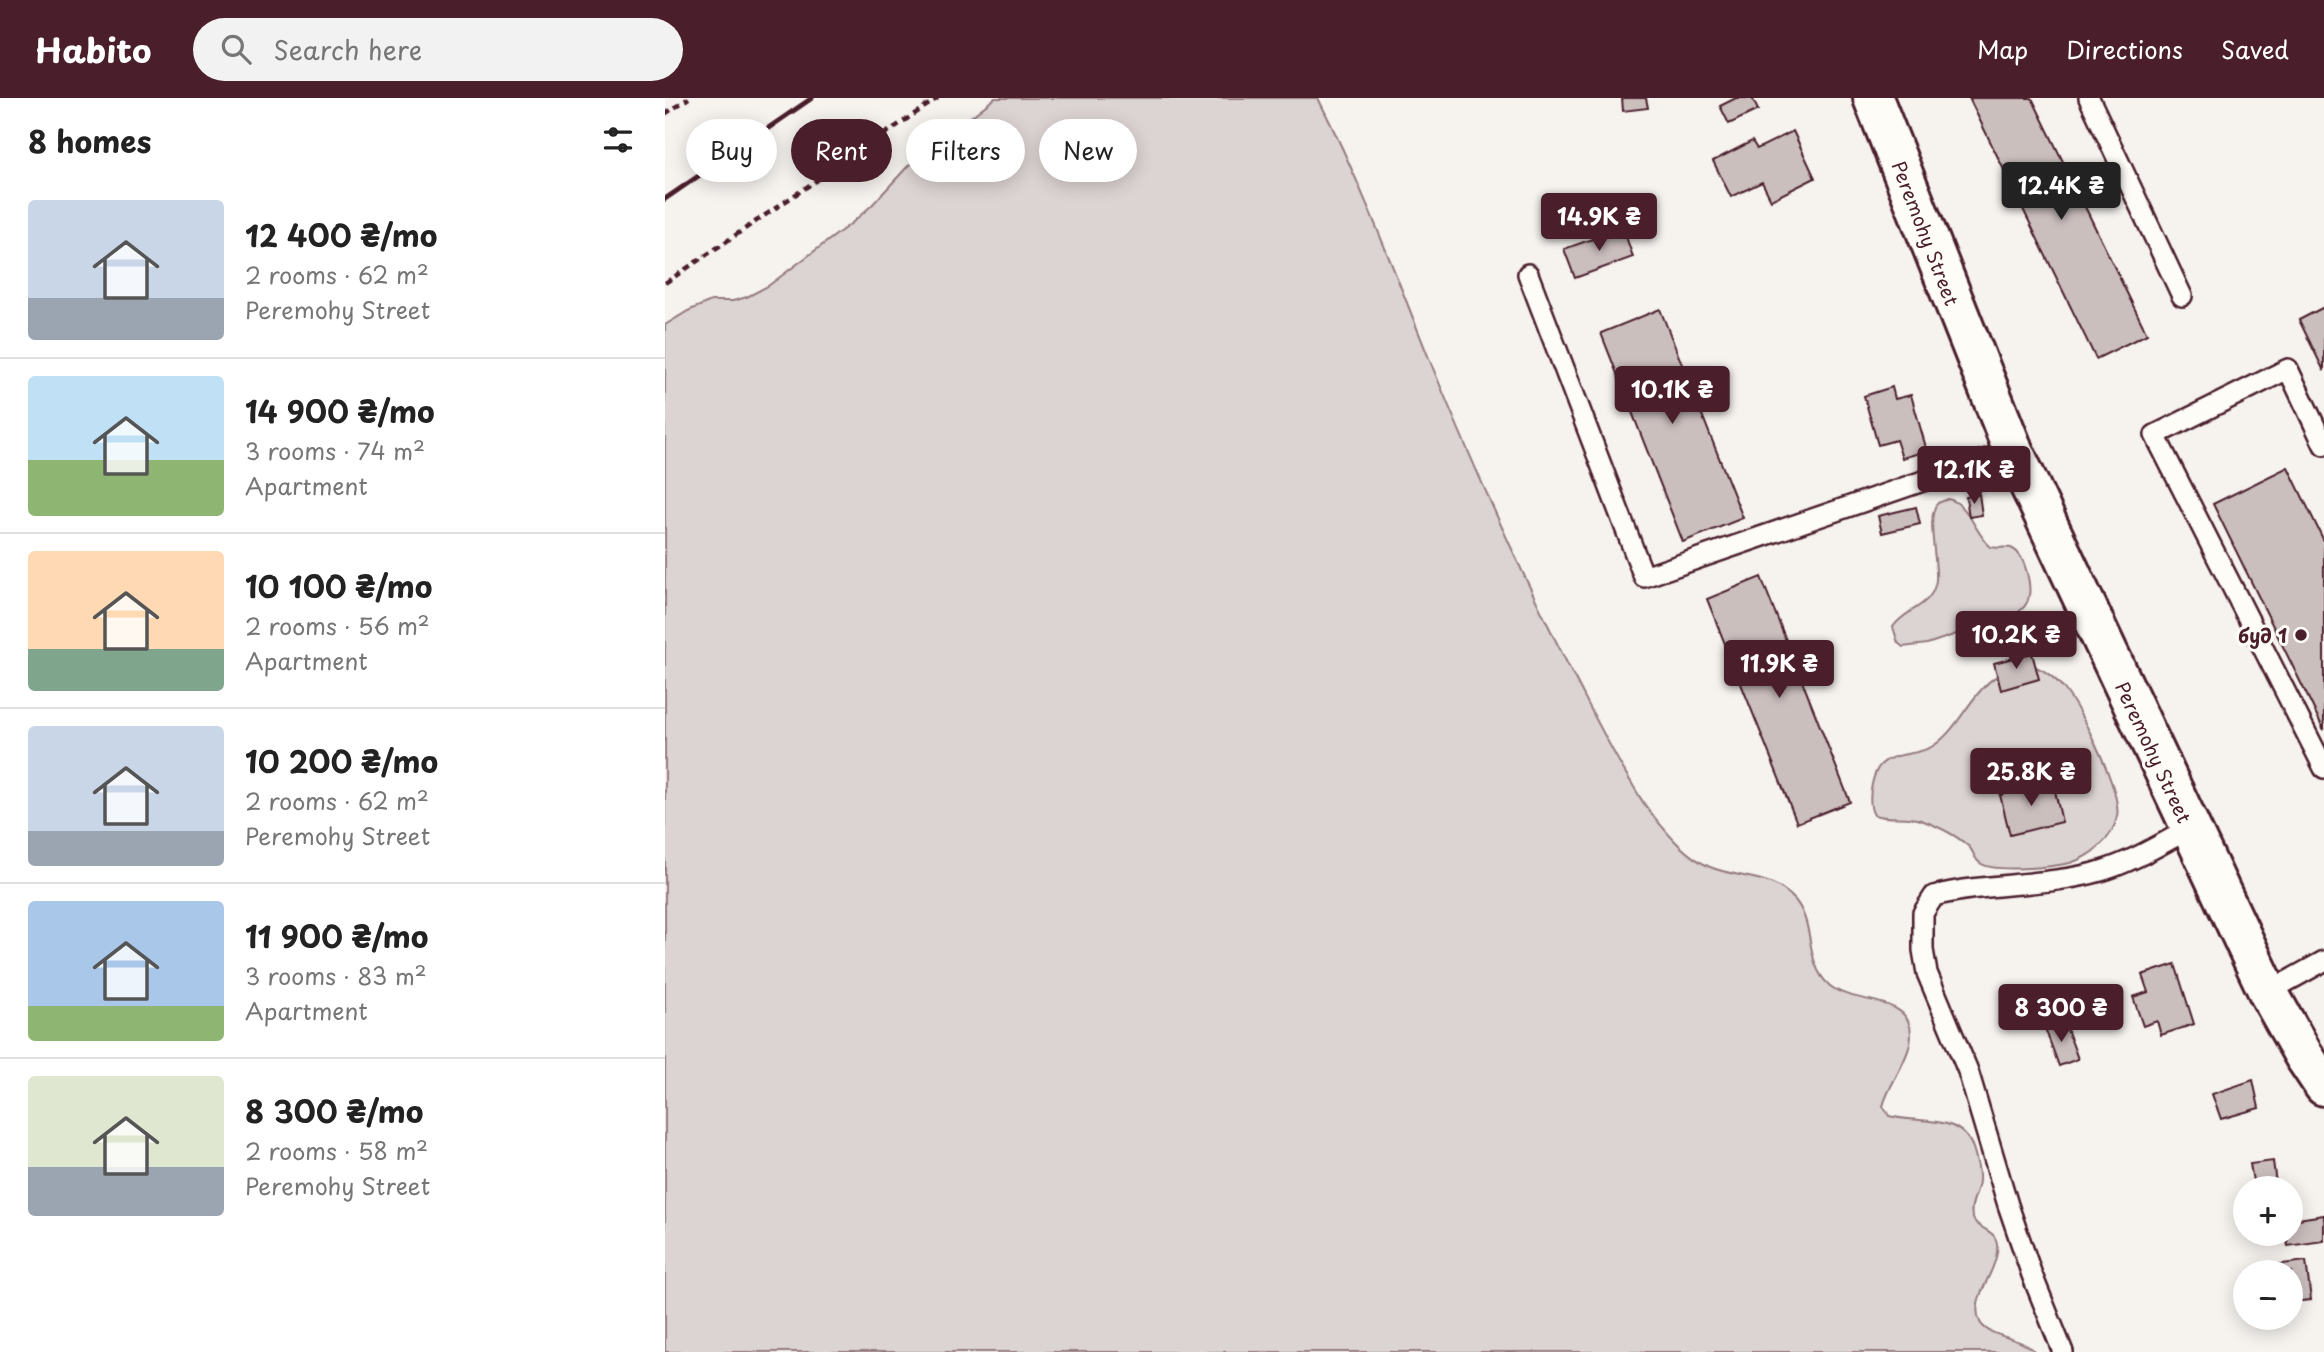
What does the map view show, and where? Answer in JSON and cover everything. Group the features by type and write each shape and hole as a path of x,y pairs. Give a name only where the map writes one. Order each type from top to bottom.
{"street":[{"name":"Peremohy Street","path":"1873,98 2013,450 2268,992 2324,1086"}],"lane":[{"path":"2089,98 2182,296"},
{"path":"1528,274 1644,577 2013,450"},
{"path":"2324,445 2288,369 2155,435 2324,768"},
{"path":"2063,1352 2008,1205 1968,1071 1927,973 1923,950 1923,913 1934,896 1961,889 2045,882 2102,871 2133,859 2189,829"},
{"path":"2268,992 2324,961"}],"path":[{"path":"665,114 689,98"},
{"path":"665,283 938,98"}],"shaded area":[{"path":"995,98 1318,98 1363,195 1430,361 1497,516 1550,629 1640,798 1671,836 1693,857 1721,871 1766,881 1795,900 1806,921 1816,966 1829,985 1840,992 1895,1008 1905,1016 1910,1027 1910,1044 1883,1106 1889,1116 1949,1125 1959,1129 1967,1137 1973,1148 1979,1172 1972,1216 1978,1225 1992,1234 1997,1244 1995,1261 1980,1296 1977,1314 1980,1322 1990,1331 2022,1343 2035,1352 665,1352 665,325 711,301 733,301 768,286 853,222 906,168 906,182 1025,182 1025,119 968,119"},
{"path":"1948,499 1961,506 1991,547 2011,548 2021,557 2028,577 2028,599 2016,614 1927,644 1903,647 1898,643 1893,627 1925,602 1934,589 1936,572 1932,517 1938,503"},
{"path":"2036,667 2065,690 2090,733 2107,771 2117,805 2117,817 2106,840 2085,856 2070,863 1997,868 1980,863 1963,842 1933,825 1921,820 1874,815 1870,798 1872,785 1878,768 1883,763 1896,756 1919,752 1933,746 1952,729 1983,687 2004,672"}],"building":[{"path":"1622,98 1646,98 1648,108 1623,111"},
{"path":"1736,98 1752,98 1758,110 1729,124 1720,106"},
{"path":"1969,98 2032,98 2147,334 2096,359"},
{"path":"1793,131 1815,178 1771,200 1762,182 1731,197 1713,161 1752,141 1757,149"},
{"path":"1623,228 1633,257 1575,278 1564,249"},
{"path":"2324,307 2324,371 2299,320"},
{"path":"1660,309 1743,518 1683,542 1601,333"},
{"path":"1892,387 1895,399 1911,395 1927,451 1902,458 1896,440 1878,445 1864,396"},
{"name":"буд 1","path":"2288,467 2324,541 2324,730 2213,504"},
{"path":"1979,494 1982,515 1969,517 1966,497"},
{"path":"1916,507 1920,524 1882,533 1878,516"},
{"path":"1761,577 1850,802 1797,823 1707,599"},
{"path":"2032,653 2039,679 2001,690 1994,663"},
{"path":"2053,782 2062,822 2010,835 2000,795"},
{"path":"2175,964 2194,1024 2161,1035 2157,1021 2143,1026 2133,997 2148,992 2142,975"},
{"path":"2064,1021 2078,1059 2059,1066 2045,1028"},
{"path":"2253,1080 2259,1108 2221,1119 2212,1094"},
{"path":"2273,1161 2275,1176 2252,1176 2250,1164"},
{"path":"2324,1215 2324,1241 2303,1244 2303,1218"},
{"path":"2303,1261 2306,1261 2311,1300 2303,1301"}],"railway":[{"path":"665,199 812,98"}],"place":[{"name":"буд 1","path":"2301,635"}]}
